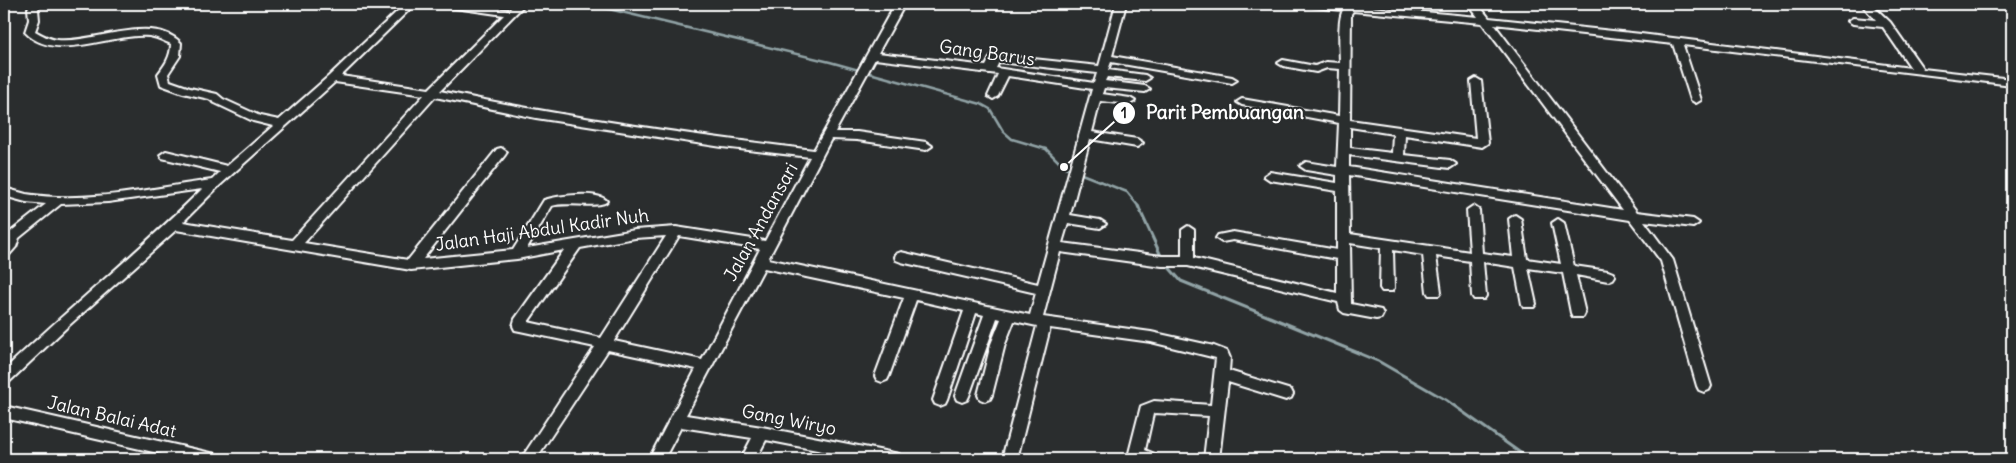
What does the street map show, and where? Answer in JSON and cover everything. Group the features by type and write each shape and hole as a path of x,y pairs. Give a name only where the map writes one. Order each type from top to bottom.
{"street":[{"path":"37,4 33,8 34,20 30,32 38,37 62,44 129,34 157,35 170,39 176,43 177,48 172,62 163,74 165,83 187,91 214,96 219,101 257,118 281,124"},
{"path":"4,378 333,78 410,4"},
{"path":"448,4 511,13"},
{"path":"294,246 432,93 520,4"},
{"name":"Jalan Andansari","path":"656,459 759,262 900,4"},
{"path":"1009,459 1040,322 1043,290 1121,4"},
{"path":"1314,4 1351,8 1371,7 2012,82"},
{"path":"1473,4 1487,20 1625,215 1667,260 1704,386"},
{"path":"1866,4 1886,24 1919,71"},
{"path":"1351,8 1346,13 1344,66 1346,83 1343,171 1344,299 1345,306 1349,309 1376,314"},
{"path":"1853,21 1886,24"},
{"path":"1677,42 1696,100"},
{"path":"990,70 995,58 1103,72 1145,84 1098,90"},
{"path":"1107,58 1232,80"},
{"path":"1283,63 1316,69 1326,65 1344,66"},
{"name":"Gang Barus","path":"866,64 990,70 1098,90"},
{"path":"993,96 1004,72"},
{"path":"333,78 432,93 536,115 722,143 819,154"},
{"path":"1242,102 1344,122 1482,143 1476,80"},
{"path":"1098,90 1130,101"},
{"path":"1398,157 1399,131"},
{"path":"828,135 857,136 926,146"},
{"path":"1086,135 1137,143"},
{"path":"1344,151 1450,164"},
{"path":"411,265 501,152"},
{"path":"166,155 220,167 228,172"},
{"path":"1306,166 1625,215 1693,223"},
{"path":"1270,176 1344,188"},
{"path":"7,197 85,200 216,183"},
{"path":"4,252 12,244 13,236 58,200"},
{"path":"517,254 548,203 553,201 584,200 601,202"},
{"path":"1473,210 1479,296"},
{"path":"1064,218 1100,224"},
{"path":"1515,219 1520,262 1529,304"},
{"path":"1558,222 1578,313"},
{"name":"Jalan Haji Abdul Kadir Nuh","path":"173,225 411,265 517,254 634,234 676,231 768,246"},
{"path":"1175,260 1188,230"},
{"path":"528,459 605,344 676,231"},
{"path":"1222,238 1233,236 1345,256"},
{"path":"1345,238 1608,276"},
{"path":"575,245 520,323 520,326 706,366"},
{"path":"1387,245 1387,288"},
{"path":"1056,247 1175,260 1344,299"},
{"path":"1429,251 1434,292"},
{"path":"901,257 1043,290"},
{"path":"759,262 843,279 971,309 1040,322 1151,337 1214,351 1222,355 1223,358 1213,459"},
{"path":"882,376 911,296"},
{"path":"940,400 971,309"},
{"path":"962,396 992,313"},
{"path":"985,395 998,344 1009,316"},
{"path":"1222,374 1286,394"},
{"path":"1150,459 1137,453 1146,410 1154,407 1217,411"},
{"name":"Jalan Balai Adat","path":"4,412 211,459"},
{"name":"Gang Wiryo","path":"677,420 762,433 894,459"},
{"path":"748,459 762,433"}],"waterway":[{"path":"588,4 830,62 981,104 990,109 1003,131 1012,139 1046,149 1064,167 1127,192 1139,207"},
{"path":"1138,206 1162,258"},
{"path":"1165,263 1181,281 1378,361 1446,400 1529,459"}],"place":[{"name":"Parit Pembuangan","path":"1064,167"}]}
